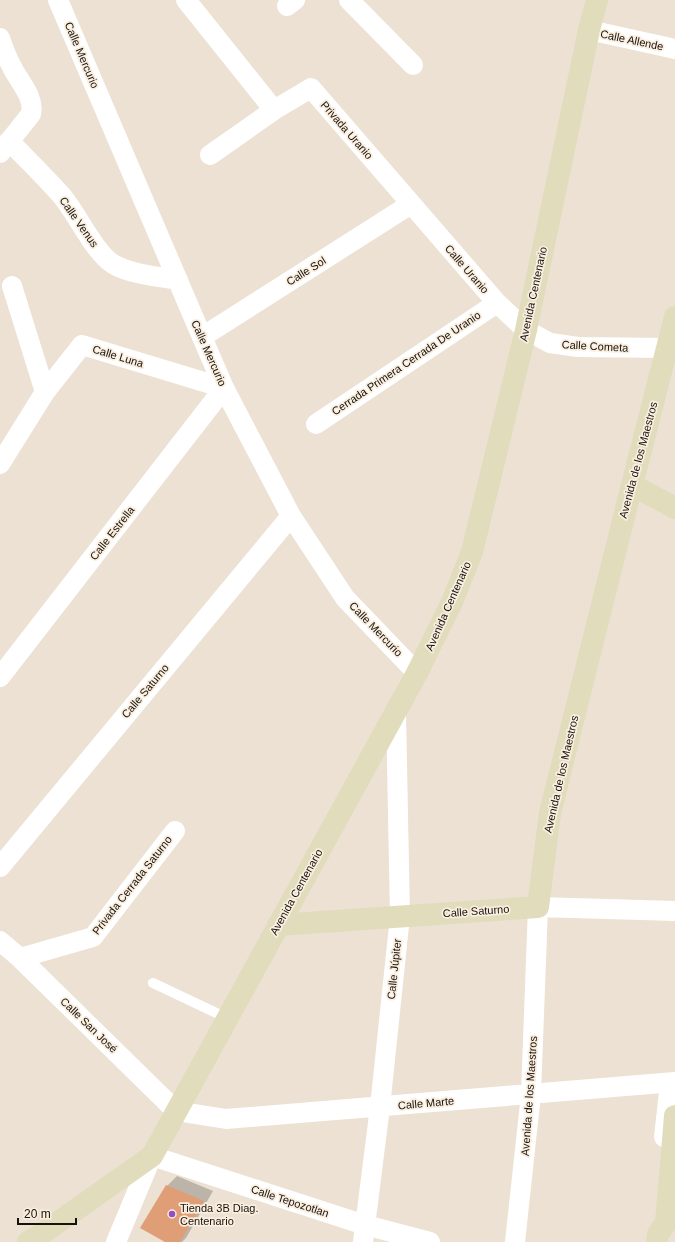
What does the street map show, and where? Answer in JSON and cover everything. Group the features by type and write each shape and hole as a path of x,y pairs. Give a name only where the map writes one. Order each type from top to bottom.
{"main road":[{"name":"Avenida Centenario","path":"152,1156 418,673 452,602 472,552 526,330 589,30 597,0"},
{"name":"Avenida de los Maestros","path":"538,907 550,813 675,317"},
{"path":"632,485 675,508"},
{"name":"Calle Saturno","path":"278,925 538,907"},
{"path":"657,1238 666,1223 675,1116"},
{"path":"34,1240 152,1156"}],"street":[{"name":"Calle Mercurio","path":"58,0 224,388 291,516 345,598 418,673"},
{"path":"186,0 274,110"},
{"path":"349,0 413,65"},
{"name":"Calle Allende","path":"589,30 675,49"},
{"path":"0,38 11,66 30,98 33,106 31,114 5,147"},
{"name":"Privada Uranio","path":"210,155 274,110 311,88 411,204"},
{"name":"Calle Venus","path":"5,147 62,196 97,248 110,262 121,268 134,272 178,280"},
{"name":"Calle Uranio","path":"411,204 497,303 526,330"},
{"name":"Calle Sol","path":"202,337 411,204"},
{"path":"12,286 45,392"},
{"name":"Cerrada Primera Cerrada De Uranio","path":"316,424 497,303"},
{"name":"Calle Cometa","path":"526,330 550,343 557,344 578,346 668,348"},
{"name":"Calle Luna","path":"0,464 45,392 82,345 224,388"},
{"name":"Calle Estrella","path":"0,677 224,388"},
{"name":"Calle Saturno","path":"0,867 291,516"},
{"name":"Calle Júpiter","path":"364,1233 380,1107 400,916 396,712"},
{"name":"Privada Cerrada Saturno","path":"20,958 93,937 175,831"},
{"name":"Calle Saturno","path":"538,907 675,912"},
{"name":"Avenida de los Maestros","path":"515,1242 531,1094 538,907"},
{"name":"Calle San José","path":"0,941 20,958 176,1111"},
{"path":"657,1238 656,1223 672,1083"},
{"name":"Calle Marte","path":"176,1111 226,1119 672,1083"},
{"path":"116,1242 152,1156"},
{"name":"Calle Tepozotlan","path":"152,1156 364,1233 430,1242"}],"lane":[{"path":"153,983 227,1018"}],"building":[{"name":"Tienda 3B Diag. Centenario","path":"166,1185 204,1201 180,1242 165,1242 140,1228"}],"place":[{"name":"Tienda 3B Diag. Centenario","path":"172,1214"}]}
